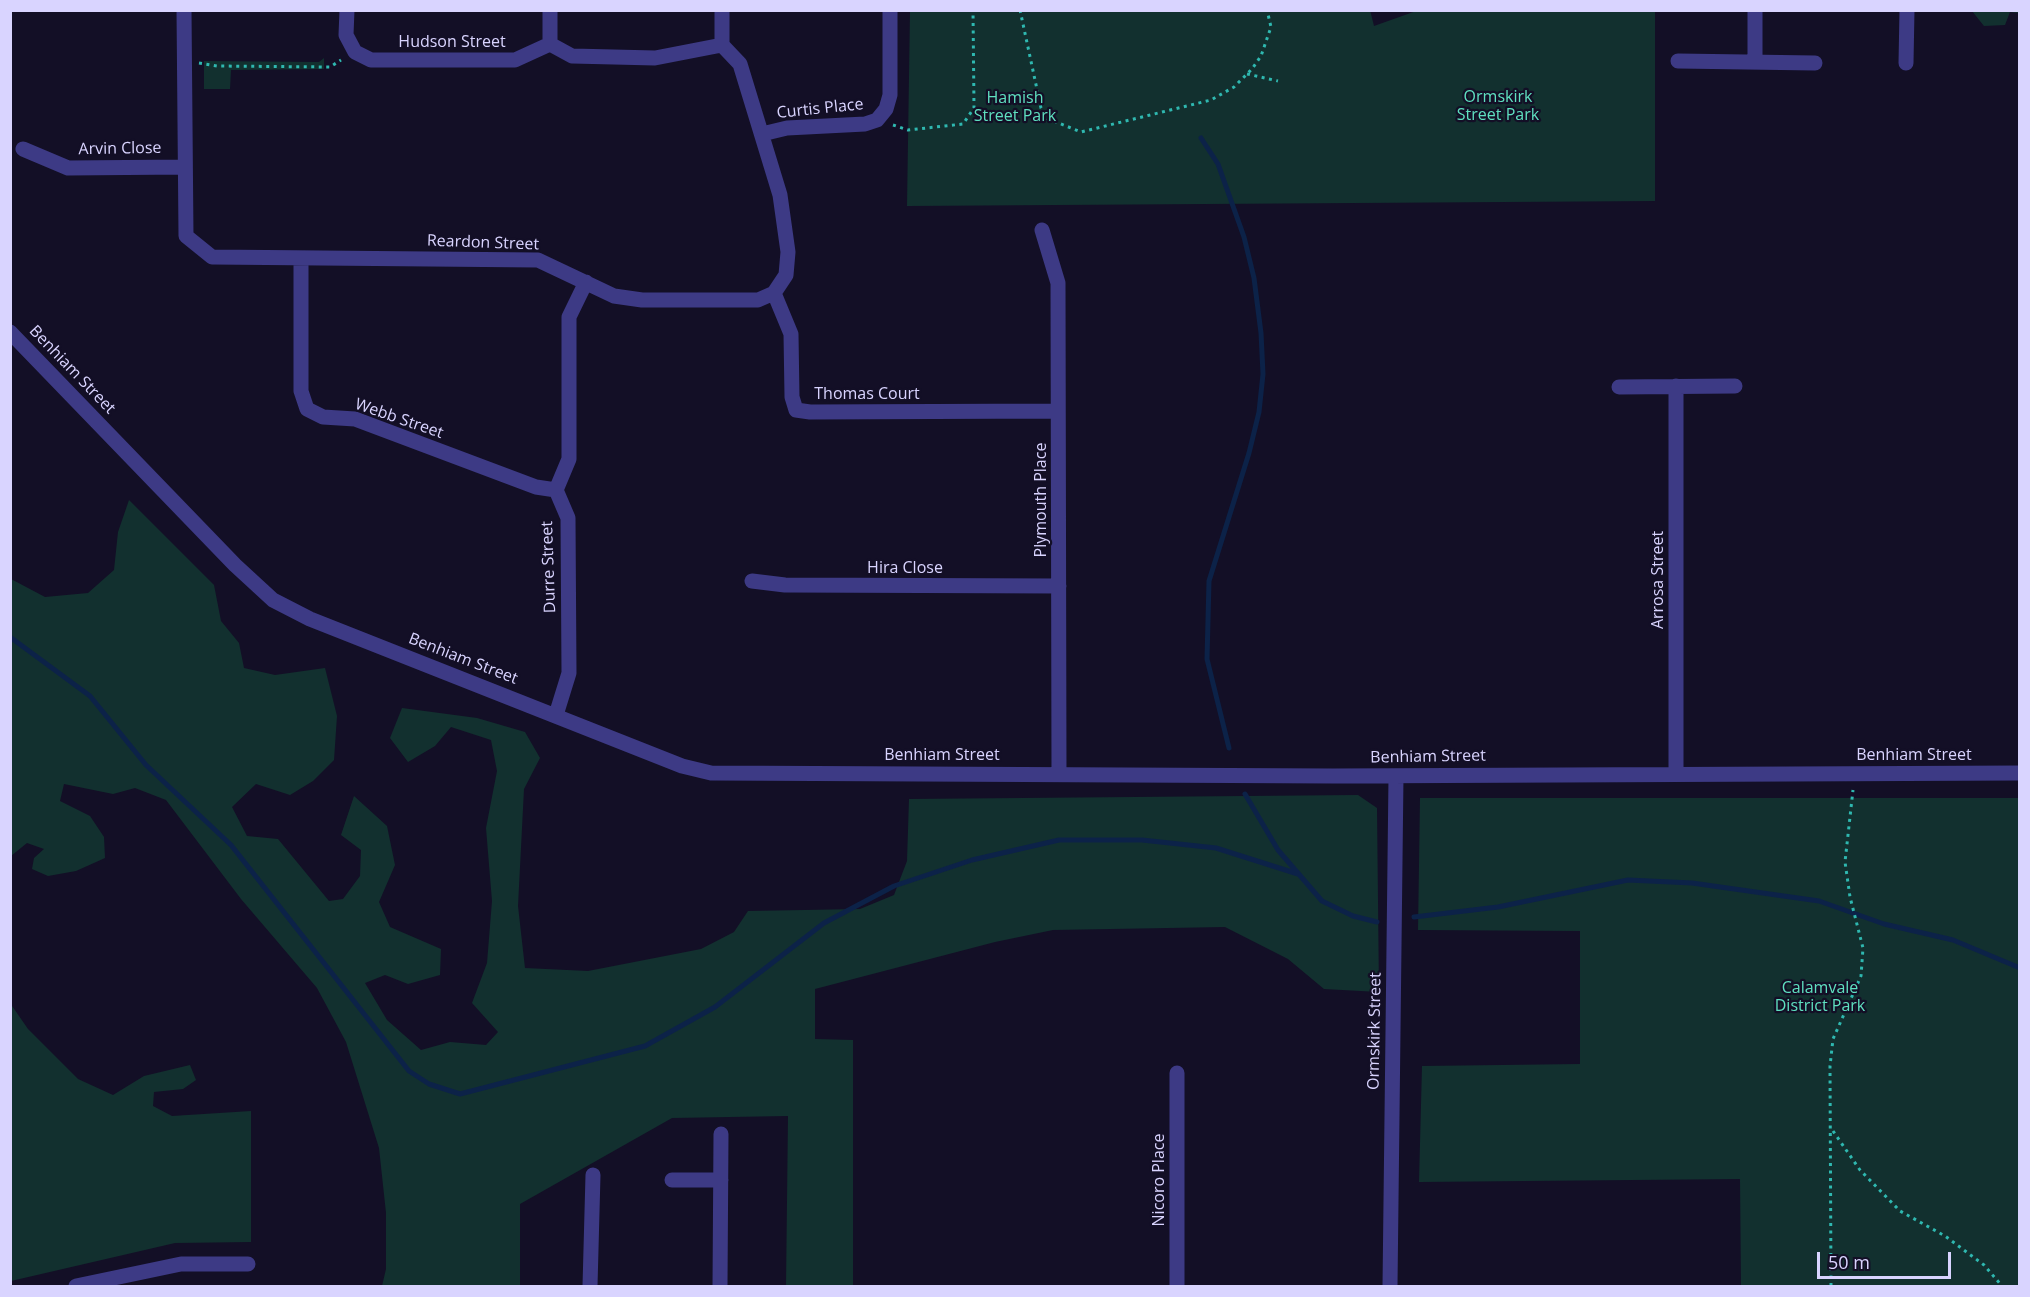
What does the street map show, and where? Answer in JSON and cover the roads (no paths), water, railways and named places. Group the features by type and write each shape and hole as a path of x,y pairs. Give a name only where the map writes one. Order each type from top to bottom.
{"street":[{"name":"Reardon Street","path":"184,10 186,236 212,257 538,260 614,296 642,300 758,300 774,293"},
{"name":"Hudson Street","path":"347,10 346,35 355,52 371,60 515,60 550,44"},
{"path":"550,10 550,44 572,56 655,58 722,45"},
{"path":"722,10 722,45 740,64 780,195 788,252 786,275 774,293"},
{"name":"Curtis Place","path":"762,134 787,128 865,124 877,120 886,109 890,96 890,10"},
{"path":"1755,10 1755,62"},
{"path":"1906,63 1907,10"},
{"path":"1678,61 1815,63"},
{"name":"Arvin Close","path":"23,149 68,168 185,167"},
{"name":"Plymouth Place","path":"1042,230 1058,283 1059,773"},
{"name":"Webb Street","path":"301,258 301,391 308,409 323,417 355,419 536,487 556,490"},
{"path":"556,490 569,459 568,317 586,282"},
{"name":"Thomas Court","path":"774,293 790,334 792,397 796,410 810,412 1058,411"},
{"name":"Benhiam Street","path":"10,332 235,565 273,600 310,619 682,766 711,773 1396,776 2019,773"},
{"name":"Arrosa Street","path":"1676,386 1676,773"},
{"path":"1619,387 1734,386"},
{"name":"Durre Street","path":"556,490 568,518 569,673 556,715"},
{"name":"Hira Close","path":"752,581 785,585 1059,586"},
{"name":"Ormskirk Street","path":"1390,1287 1396,776"},
{"name":"Nicoro Place","path":"1177,1073 1177,1287"},
{"path":"720,1287 721,1134"},
{"path":"590,1287 593,1175"},
{"path":"672,1180 721,1180"},
{"path":"76,1287 145,1279 181,1264 248,1264"}],"waterway":[{"path":"1201,138 1218,164 1244,237 1254,278 1261,333 1263,374 1259,412 1249,453 1209,581 1207,659 1229,748"},
{"path":"10,637 90,696 146,765 231,845 409,1071 429,1084 460,1094 645,1046 715,1007 824,923 894,886 972,860 1059,840 1142,840 1216,848 1298,874"},
{"path":"1245,794 1278,850 1322,901 1353,916 1377,922"},
{"path":"1414,917 1498,907 1628,880 1692,883 1819,901 1884,924 1953,940 2020,968"}],"park label":[{"name":"Ormskirk Street Park","path":"1498,106"},
{"name":"Hamish Street Park","path":"1015,107"},
{"name":"Calamvale District Park","path":"1820,997"}]}
